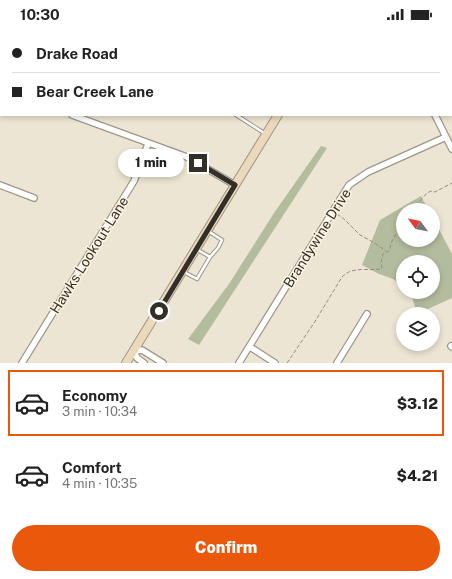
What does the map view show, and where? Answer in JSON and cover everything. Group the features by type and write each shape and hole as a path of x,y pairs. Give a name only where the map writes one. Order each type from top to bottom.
{"street":[{"path":"75,116 187,157 235,185"},
{"path":"126,363 277,116"},
{"path":"436,116 452,149"},
{"name":"Brandywine Drive","path":"240,363 349,185 368,172 446,137"},
{"name":"Hawks Lookout Lane","path":"22,363 134,181 148,144"},
{"path":"0,185 34,198"},
{"path":"337,363 367,314"},
{"path":"250,347 275,363"},
{"path":"134,351 142,350 163,363"},
{"path":"134,351 137,358 144,363"}],"lane":[{"path":"238,116 266,134"},
{"path":"183,271 197,279 210,256 218,248 222,240 207,231"},
{"path":"197,249 210,256"}],"path":[{"path":"418,203 427,193 431,191 435,192 452,183"},
{"path":"333,211 344,219 360,235 387,252"},
{"path":"287,363 345,273 361,269 371,270 382,268 383,254 389,251 396,234"}],"green space":[{"path":"321,146 327,148 199,345 188,339 229,284 274,213"},
{"path":"421,196 424,203 409,203"},
{"path":"396,211 396,247 440,247 440,231 452,254 452,298 432,307 415,307 413,299 440,299 440,255 396,255 396,281 362,265 380,220"}],"route":[{"path":"159,311 235,185 198,163"}]}
